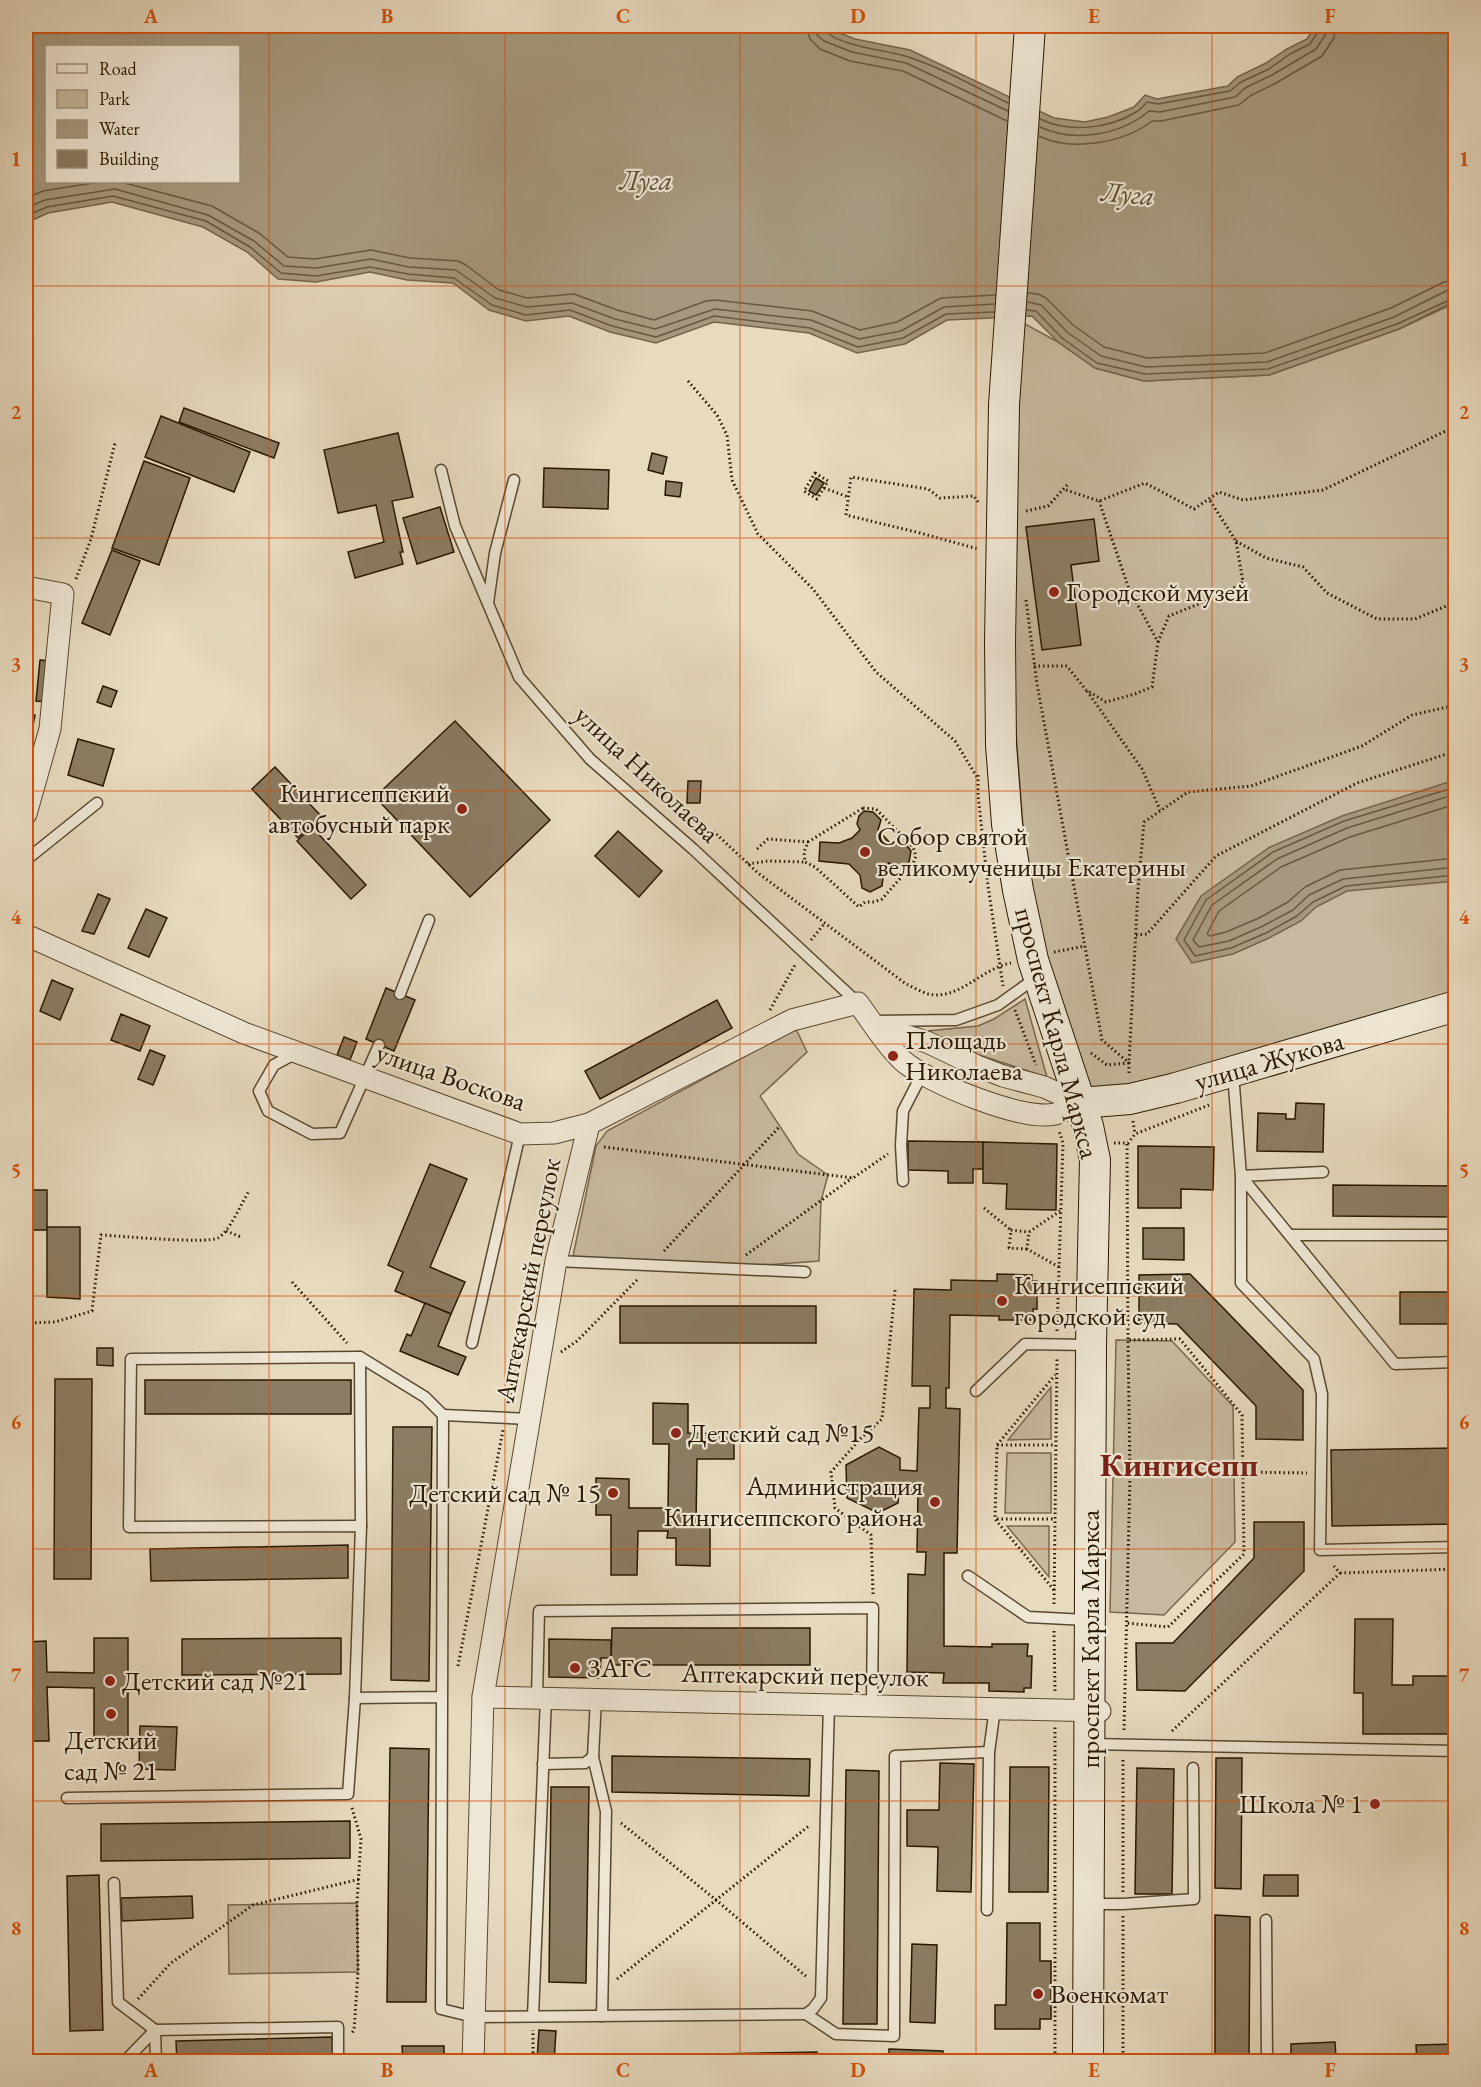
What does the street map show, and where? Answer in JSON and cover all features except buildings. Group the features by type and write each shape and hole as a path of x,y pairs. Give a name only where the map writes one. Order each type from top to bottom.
{"main road":[{"name":"проспект Карла Маркса","path":"1030,26 993,548 1000,642 1001,745 1007,824 1018,890 1047,969 1095,1160 1091,1345 1090,1620 1095,1710 1104,1745 1104,1904 1088,2061"},
{"name":"улица Жукова","path":"1080,1103 1130,1099 1234,1084 1455,1006"},
{"path":"1092,1143 1102,1164 1095,1710"},
{"path":"1099,2061 1104,1904"}],"street":[{"path":"26,586 63,594 50,729 26,814"},
{"name":"улица Воскова","path":"26,935 244,1033 520,1134 586,1134 792,1020 858,1003"},
{"path":"858,1003 901,1058 921,1074 969,1095 1028,1113 1053,1115 1080,1103"},
{"path":"874,1026 927,1042 977,1066 1044,1087 1080,1103"},
{"name":"Аптекарский переулок","path":"473,2061 483,1697 556,1261 586,1134"},
{"name":"Аптекарский переулок","path":"483,1697 1095,1710"}],"lane":[{"name":"улица Николаева","path":"441,470 455,526 519,677 590,759 693,849 858,1003"},
{"path":"488,604 495,553 514,480"},
{"path":"26,860 97,802"},
{"path":"400,994 429,920"},
{"path":"874,1026 956,1020 998,1005 1047,969"},
{"path":"298,1052 274,1065 259,1091 268,1112 312,1134 340,1132 378,1045"},
{"path":"903,1181 901,1145 903,1111 921,1074"},
{"path":"1234,1084 1241,1176 1241,1282 1314,1359 1322,1394 1320,1550 1455,1548"},
{"path":"472,1343 520,1134"},
{"path":"1241,1176 1323,1172"},
{"path":"1241,1176 1395,1364 1455,1362"},
{"path":"1290,1235 1455,1235"},
{"path":"556,1261 805,1272"},
{"path":"976,1391 1025,1344 1091,1345"},
{"path":"361,1526 129,1527 131,1359 360,1357 425,1397 443,1415 529,1419"},
{"path":"67,1798 348,1794 355,1698 361,1526 360,1357"},
{"path":"443,1415 441,2009 474,2017 806,2014 836,2034 894,2036 895,1756 989,1752"},
{"path":"968,1576 1028,1617 1090,1620"},
{"path":"533,2016 543,1764 539,1611 873,1608 872,1705"},
{"path":"355,1698 441,1697"},
{"path":"596,1698 592,1757 606,1811 602,2016"},
{"path":"806,2014 821,1998 829,1704"},
{"path":"987,1910 989,1752 995,1708"},
{"path":"1104,1745 1455,1751"},
{"path":"543,1764 585,1763 592,1757"},
{"path":"1104,1904 1194,1899 1193,1768"},
{"path":"114,1883 118,2002 155,2030 338,2027 338,2057"},
{"path":"1266,1920 1267,2061"},
{"path":"124,2061 155,2030"},
{"path":"155,2030 156,2061"}],"path":[{"path":"688,381 717,415 728,435 732,480 758,534 813,589 876,672 955,741 977,778"},
{"path":"1066,490 1099,501 1145,483 1194,509 1219,492 1243,500 1323,490 1455,426"},
{"path":"63,594 78,577 91,539 115,443"},
{"path":"815,473 828,481 824,488 817,499 804,491 815,473"},
{"path":"980,505 974,496 940,498 928,489 851,477 846,515 993,548"},
{"path":"1017,514 1048,506 1068,484"},
{"path":"824,488 848,497"},
{"path":"1086,690 1106,702 1152,687 1158,642 1169,616 1226,593 1243,582 1236,541 1209,499"},
{"path":"1099,501 1129,589 1158,642"},
{"path":"1236,541 1266,558 1303,567 1327,593 1377,619 1415,618 1455,602"},
{"path":"1026,598 1035,666 1102,1040 1129,1063"},
{"path":"1035,666 1067,666 1142,769 1161,810"},
{"path":"1135,1134 1130,1099 1129,1063 1144,822 1188,792 1251,786 1362,746 1412,716 1455,705"},
{"path":"1136,935 1147,934 1216,856 1357,783 1455,751"},
{"path":"748,864 768,861 805,862 815,867 859,907 865,902 882,899 913,864 916,856 913,847 876,809 863,808 808,842 768,839 757,849"},
{"path":"713,831 748,864 825,923 906,984 927,994 944,994 978,979 999,965"},
{"path":"805,862 804,852 808,842"},
{"path":"768,1011 802,951 825,923"},
{"path":"1047,969 1054,952"},
{"path":"1086,1047 1107,1065 1129,1063"},
{"path":"1123,2061 1104,1904 1104,1745 1126,1623 1130,1476 1127,1143 1135,1134 1234,1084"},
{"path":"586,1134 853,1178"},
{"path":"1092,1143 1127,1143"},
{"path":"727,1268 901,1145"},
{"path":"26,1323 55,1322 92,1311 101,1235 217,1239 226,1231 249,1191"},
{"path":"984,1208 1011,1230 1029,1232 1060,1211"},
{"path":"1011,1230 1009,1248 1027,1249 1059,1267 1054,1590 1055,2061"},
{"path":"226,1231 241,1237"},
{"path":"1027,1249 1029,1232"},
{"path":"292,1282 360,1357"},
{"path":"873,1608 871,1534 835,1508 831,1472 860,1439 882,1419 895,1290"},
{"path":"1126,1623 1168,1627 1244,1554 1242,1415 1180,1339 1128,1340"},
{"path":"457,1674 521,1343"},
{"path":"1054,1590 995,1519 997,1446 1057,1373"},
{"path":"997,1446 1056,1444"},
{"path":"1243,1472 1321,1473"},
{"path":"995,1519 1055,1520"},
{"path":"1320,1550 1340,1573"},
{"path":"1155,1746 1340,1573 1455,1569"},
{"path":"338,2057 354,2030 358,1972 357,1903 361,1839 348,1794"},
{"path":"606,1811 821,1989"},
{"path":"603,1990 826,1813"},
{"path":"128,2009 171,1963 253,1905 360,1879"},
{"path":"533,2016 533,2061"}],"green space":[{"path":"1455,303 1455,1007 1080,1103 1033,960 1002,545 1012,317 1058,342 1095,368 1144,381 1269,375 1399,329"},
{"path":"1025,999 1047,1077 979,1055 927,1031 978,1026 994,1019"},
{"path":"796,1029 807,1052 760,1096 798,1154 828,1175 821,1201 819,1261 727,1268 572,1261 596,1146 607,1131"},
{"path":"1116,1340 1172,1341 1233,1406 1235,1542 1164,1615 1110,1612"},
{"path":"1051,1387 1051,1439 1008,1440"},
{"path":"1007,1453 1051,1453 1051,1513 1005,1513"},
{"path":"1007,1526 1049,1526 1049,1577"},
{"path":"357,1903 358,1972 229,1974 228,1905"}],"water":[{"name":"Луга","path":"26,26 822,26 855,39 910,50 1054,118 1085,122 1108,117 1134,107 1145,95 1157,99 1228,86 1237,77 1307,39 1315,26 1455,26 1455,301 1399,329 1269,375 1144,381 1095,368 1058,342 1032,316 947,320 905,344 857,353 809,333 714,322 656,343 610,332 569,316 526,321 489,310 453,283 407,280 370,272 316,282 278,279 247,252 203,227 112,202 48,213 26,223"},
{"path":"1455,780 1455,881 1347,891 1316,907 1301,921 1269,938 1233,954 1192,963 1176,939 1201,896 1270,847 1342,816"}],"place":[{"name":"Городской музей","path":"1054,592"},
{"name":"Кингисеппский автобусный парк","path":"462,809"},
{"name":"Собор святой великомученицы Екатерины","path":"865,852"},
{"name":"Площадь Николаева","path":"893,1056"},
{"name":"Кингисеппский городской суд","path":"1002,1301"},
{"name":"Детский сад №15","path":"676,1433"},
{"name":"Детский сад № 15","path":"613,1493"},
{"name":"Администрация Кингисеппского района","path":"935,1502"},
{"name":"ЗАГС","path":"575,1668"},
{"name":"Детский сад №21","path":"110,1681"},
{"name":"Детский сад № 21","path":"111,1714"},
{"name":"Школа № 1","path":"1375,1804"},
{"name":"Военкомат","path":"1038,1994"}],"district":[{"name":"Кингисепп","path":"1179,1464"}]}
